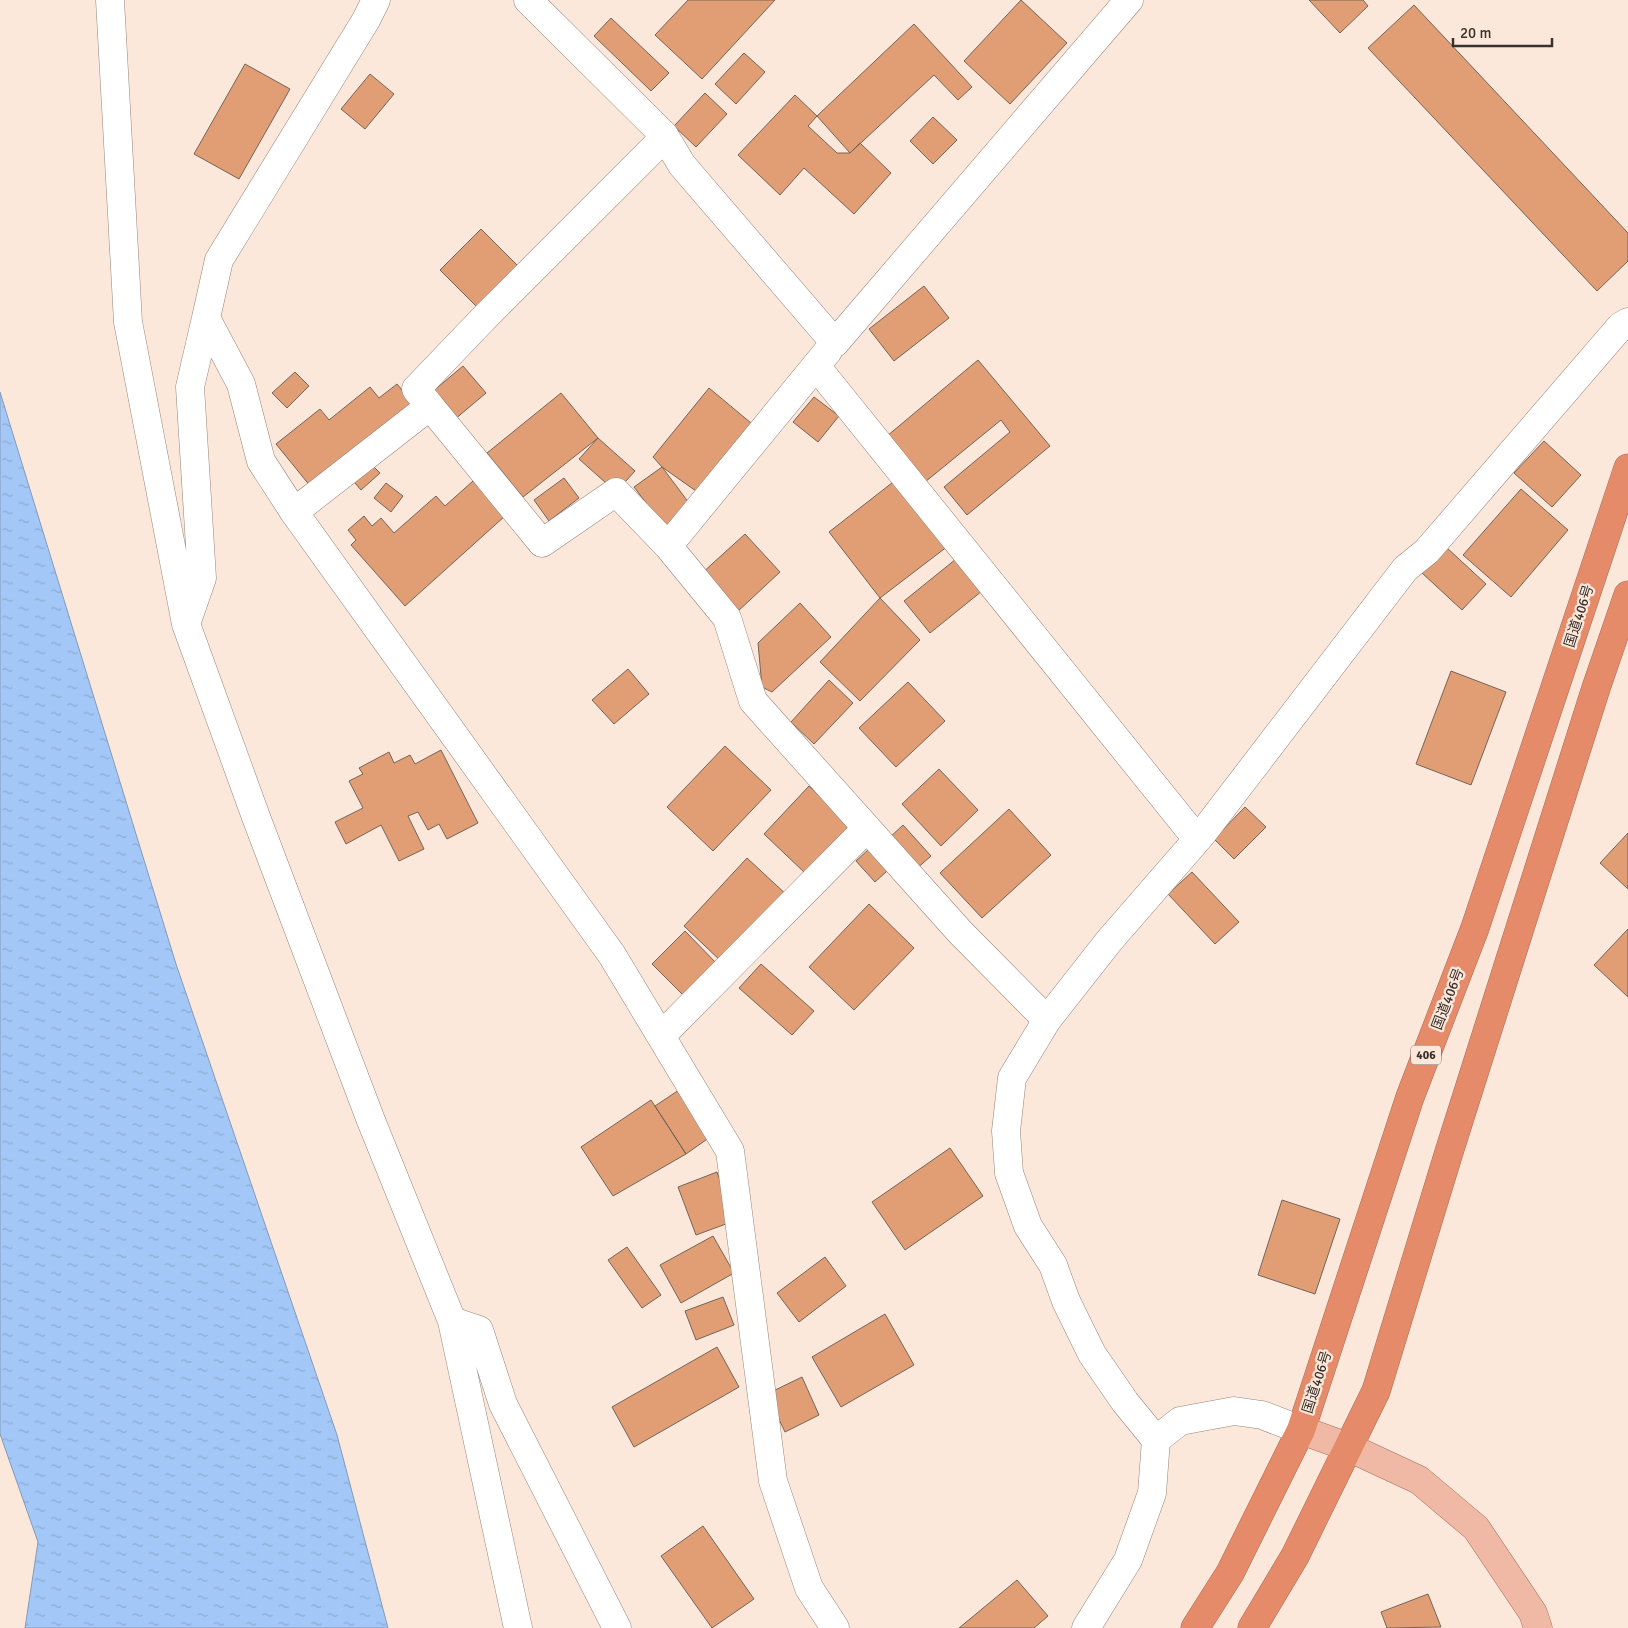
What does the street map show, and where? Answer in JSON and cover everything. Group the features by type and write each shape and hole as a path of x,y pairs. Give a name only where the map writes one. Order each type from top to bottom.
{"highway":[{"name":"国道406号","path":"1194,1628 1230,1573 1301,1430 1410,1097 1475,928 1628,468"},
{"path":"1252,1628 1295,1556 1376,1391 1449,1152 1596,688 1628,595"}],"main road":[{"path":"1301,1430 1348,1447 1420,1480 1476,1528 1533,1614 1538,1628"}],"street":[{"path":"110,0 128,322 186,624 256,817 370,1118 452,1322 518,1628"},
{"path":"186,624 202,578 190,387 218,260 366,20 376,0"},
{"path":"528,0 569,38 666,137 682,165 835,342"},
{"path":"668,546 835,342 1129,0"},
{"path":"666,137 598,203 416,389 542,543 616,492 668,546 728,618 753,701 960,932 1047,1020"},
{"path":"206,318 241,384 261,461 294,512 612,955 730,1151 774,1480 809,1588 835,1628"},
{"path":"1086,1628 1128,1560 1152,1493 1156,1440 1092,1354 1066,1301 1053,1265 1028,1226 1009,1173 1006,1131 1012,1078 1047,1020 1109,941 1197,840 1405,568 1427,551 1621,326 1628,322"},
{"path":"816,366 1197,840"},
{"path":"294,512 430,406"},
{"path":"661,1036 868,828"},
{"path":"452,1322 479,1330 503,1404 617,1628"},
{"path":"1156,1440 1180,1422 1234,1411 1262,1415 1301,1430"}],"water":[{"path":"0,392 176,964 337,1435 388,1628 25,1628 38,1542 0,1434"}],"building":[{"path":"688,0 775,0 702,79 655,35"},
{"path":"1021,0 1067,43 1010,104 964,61"},
{"path":"1309,0 1363,0 1368,6 1340,33"},
{"path":"1414,5 1628,233 1628,261 1597,291 1368,48"},
{"path":"611,18 669,73 651,91 594,36"},
{"path":"914,24 972,87 958,100 934,75 850,153 817,116"},
{"path":"744,53 765,72 736,104 715,84"},
{"path":"245,64 290,89 239,179 194,154"},
{"path":"370,74 394,94 365,129 341,109"},
{"path":"705,93 727,114 696,147 674,126"},
{"path":"795,95 817,116 808,126 837,153 850,153 860,143 891,173 854,214 804,168 780,195 738,155"},
{"path":"933,117 957,140 933,164 910,141"},
{"path":"481,229 527,275 486,316 440,270"},
{"path":"924,286 949,318 894,361 869,329"},
{"path":"978,360 1050,446 967,515 944,487 1010,432 1001,420 925,482 887,436"},
{"path":"463,366 486,393 454,420 432,392"},
{"path":"295,372 309,386 287,408 272,393"},
{"path":"397,384 414,404 311,487 276,444 320,409 329,420 370,387 379,398"},
{"path":"709,388 751,423 696,491 662,467 653,457"},
{"path":"561,393 598,438 523,497 487,453"},
{"path":"814,397 839,416 818,442 793,422"},
{"path":"598,438 635,471 616,492 579,459"},
{"path":"1544,441 1581,475 1552,507 1514,473"},
{"path":"373,466 380,473 361,490 354,482"},
{"path":"662,467 692,507 665,528 634,487"},
{"path":"564,478 579,498 549,521 534,500"},
{"path":"897,479 948,546 880,598 829,532"},
{"path":"473,481 505,516 405,606 351,545 356,540 348,530 364,516 372,526 381,518 394,533 436,496 445,506"},
{"path":"386,483 403,496 391,512 374,498"},
{"path":"1521,489 1568,530 1511,597 1463,555"},
{"path":"745,534 780,572 736,613 701,574"},
{"path":"1446,547 1486,584 1462,610 1422,573"},
{"path":"956,559 982,591 930,633 904,601"},
{"path":"880,598 920,640 860,701 820,662"},
{"path":"800,603 831,637 772,692 762,687 758,643"},
{"path":"628,669 649,694 614,724 592,700"},
{"path":"1451,671 1506,692 1471,785 1416,764"},
{"path":"829,680 853,703 814,744 791,722"},
{"path":"908,682 945,721 896,767 859,728"},
{"path":"725,746 771,790 713,851 667,807"},
{"path":"441,750 478,823 447,839 439,824 428,830 418,812 408,816 424,849 399,861 381,825 346,844 335,822 363,808 349,781 363,774 359,768 389,752 394,763 410,755 415,764"},
{"path":"939,769 978,810 941,846 902,804"},
{"path":"809,786 851,825 805,873 764,834"},
{"path":"1245,807 1266,827 1234,859 1214,839"},
{"path":"1009,809 1051,855 982,918 940,873"},
{"path":"903,825 931,856 915,870 887,840"},
{"path":"1628,833 1628,889 1600,863"},
{"path":"868,850 887,871 875,882 856,861"},
{"path":"747,858 789,897 725,965 684,926"},
{"path":"1192,872 1239,922 1215,944 1168,894"},
{"path":"869,904 914,948 854,1010 809,967"},
{"path":"1628,929 1628,997 1594,965"},
{"path":"685,931 721,968 688,1000 652,964"},
{"path":"761,964 814,1011 792,1035 739,988"},
{"path":"682,1088 713,1135 686,1154 655,1106"},
{"path":"651,1100 686,1154 613,1196 581,1147"},
{"path":"950,1148 983,1196 905,1250 872,1202"},
{"path":"717,1172 734,1221 696,1235 678,1187"},
{"path":"1282,1200 1340,1219 1315,1294 1258,1275"},
{"path":"713,1236 734,1273 681,1303 660,1265"},
{"path":"627,1247 661,1295 642,1308 608,1260"},
{"path":"825,1257 846,1286 799,1322 777,1293"},
{"path":"723,1297 734,1325 696,1340 685,1311"},
{"path":"885,1314 914,1365 841,1407 812,1357"},
{"path":"717,1347 739,1387 634,1447 612,1407"},
{"path":"802,1377 819,1415 785,1432 767,1394"},
{"path":"703,1526 754,1599 712,1628 661,1556"},
{"path":"1017,1580 1048,1616 1034,1628 959,1628"},
{"path":"1428,1594 1441,1627 1387,1628 1381,1612"}]}
